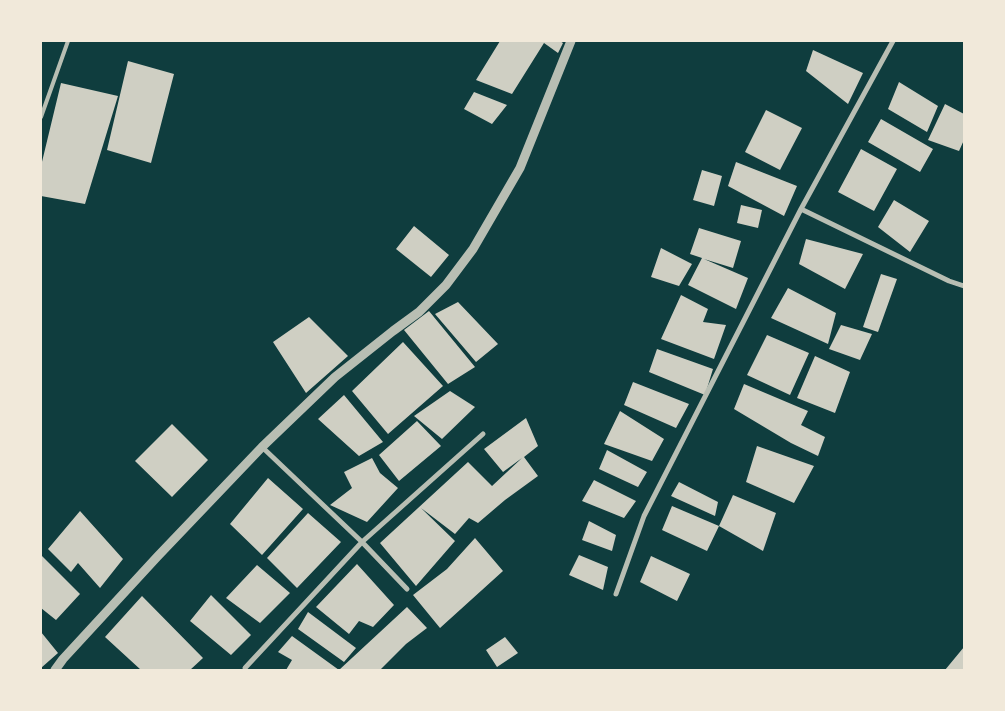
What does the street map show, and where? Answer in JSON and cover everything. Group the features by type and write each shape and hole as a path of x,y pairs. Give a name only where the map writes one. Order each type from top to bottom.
{"street":[{"path":"55,670 63,658 150,564 262,447 336,377 392,331 419,312 446,286 473,249 520,168 571,41"},
{"path":"616,594 644,516 800,209 893,41"},
{"path":"800,209 949,281 964,286"},
{"path":"245,668 362,542 483,434"},
{"path":"262,447 362,542 408,589"}],"lane":[{"path":"41,117 68,41"}],"building":[{"path":"500,41 560,41 563,43 558,53 544,43 512,94 476,80"},
{"path":"813,50 863,73 848,104 806,71"},
{"path":"128,61 174,74 151,163 107,150"},
{"path":"899,82 938,106 927,132 888,109"},
{"path":"61,83 118,96 85,204 41,196 41,166"},
{"path":"474,92 507,105 492,124 464,109"},
{"path":"945,104 964,114 964,140 959,151 928,140"},
{"path":"766,110 802,128 780,170 745,152"},
{"path":"881,119 933,149 920,172 868,142"},
{"path":"861,149 897,169 874,211 838,192"},
{"path":"736,162 797,186 784,216 728,186"},
{"path":"702,170 722,176 714,206 693,200"},
{"path":"894,200 929,221 910,252 878,227"},
{"path":"741,205 762,210 758,228 737,223"},
{"path":"414,226 449,255 431,277 396,249"},
{"path":"699,228 741,241 733,268 704,259 748,278 736,309 688,285 702,258 690,254"},
{"path":"806,239 863,254 845,289 799,264"},
{"path":"661,248 692,264 679,286 651,277"},
{"path":"881,274 897,279 878,332 863,327"},
{"path":"788,288 836,313 828,344 771,318"},
{"path":"681,295 708,309 703,322 726,325 714,359 661,339"},
{"path":"458,302 498,344 476,362 435,314"},
{"path":"429,311 475,367 448,384 404,330"},
{"path":"309,317 348,356 306,393 273,342"},
{"path":"841,325 872,334 860,360 829,349"},
{"path":"767,335 809,353 790,395 747,375"},
{"path":"403,342 443,386 388,434 352,391"},
{"path":"657,349 713,369 705,395 649,372"},
{"path":"815,356 850,372 835,413 797,398"},
{"path":"633,382 689,404 676,428 624,405"},
{"path":"744,384 808,411 801,425 825,437 818,456 791,443 734,409"},
{"path":"450,391 475,407 442,439 414,416"},
{"path":"344,395 383,442 359,456 318,419"},
{"path":"620,411 664,439 652,461 604,444"},
{"path":"526,418 538,446 524,457 538,476 478,523 469,518 455,534 421,508 455,541 416,586 380,543 468,462 492,486 522,458 503,472 484,449"},
{"path":"417,421 441,446 399,481 379,455"},
{"path":"172,424 208,460 172,497 135,461"},
{"path":"757,446 814,466 794,503 746,482"},
{"path":"607,450 647,472 638,487 599,469"},
{"path":"372,458 380,473 398,488 367,522 330,505 352,488 344,472"},
{"path":"268,478 303,509 262,555 230,524"},
{"path":"594,480 636,501 624,518 582,501"},
{"path":"679,482 718,502 715,516 671,496"},
{"path":"733,495 776,513 763,551 719,526"},
{"path":"672,506 719,526 707,551 662,530"},
{"path":"80,511 123,559 100,588 78,563 71,572 48,549"},
{"path":"308,513 341,542 297,588 267,558"},
{"path":"589,521 616,535 612,551 582,540"},
{"path":"475,538 503,571 440,628 413,595 447,569"},
{"path":"41,555 80,594 56,620 41,608"},
{"path":"579,555 608,567 603,590 569,575"},
{"path":"651,556 690,574 677,601 640,582"},
{"path":"357,564 394,605 373,627 359,621 349,634 316,607"},
{"path":"257,565 290,593 260,623 226,598"},
{"path":"211,595 251,635 231,655 190,621"},
{"path":"142,596 203,658 190,670 141,670 105,637"},
{"path":"407,607 427,628 406,644 380,670 339,670"},
{"path":"308,612 356,648 344,662 298,629"},
{"path":"41,632 58,653 41,668"},
{"path":"292,636 339,670 286,670 292,660 278,652"},
{"path":"505,637 518,653 497,667 486,650"},
{"path":"964,647 964,670 945,670"}]}
